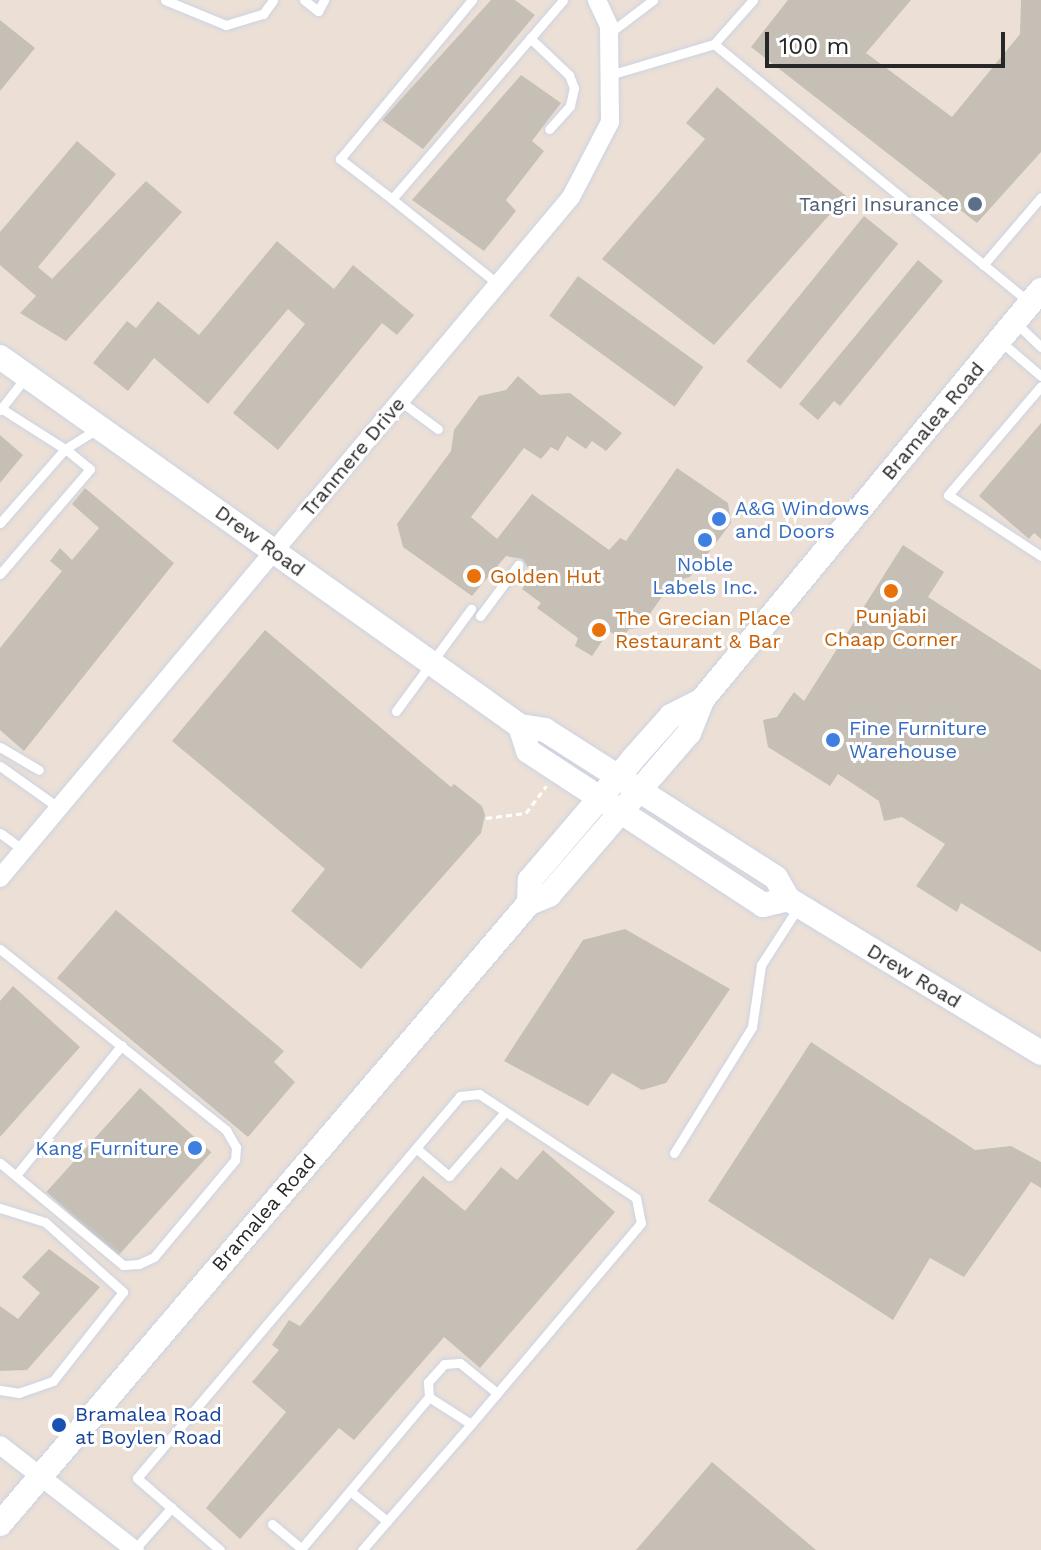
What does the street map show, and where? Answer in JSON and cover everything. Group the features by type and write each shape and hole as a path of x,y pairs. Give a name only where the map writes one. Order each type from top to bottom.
{"main road":[{"name":"Bramalea Road","path":"0,1524 529,903 549,895 689,733 702,700 1021,314"},
{"name":"Drew Road","path":"0,357 520,726 545,730 776,878 794,903 1041,1053"},
{"name":"Bramalea Road","path":"529,903 530,880 671,716 702,700"},
{"name":"Drew Road","path":"520,726 528,751 763,905 794,903"}],"street":[{"name":"Tranmere Drive","path":"0,878 571,197 592,162 610,122 613,74 610,33 597,0"},
{"path":"0,1445 135,1550"}],"lane":[{"path":"165,0 226,25 263,14 273,0"},
{"path":"304,0 318,11 324,0"},
{"path":"472,0 340,159 498,284"},
{"path":"392,199 563,0"},
{"path":"610,33 653,0"},
{"path":"613,74 714,44 753,0"},
{"path":"530,38 569,75 574,88 570,106 549,129"},
{"path":"714,44 983,265 1021,314 1041,347"},
{"path":"983,265 1041,197"},
{"path":"1021,314 1041,376"},
{"path":"0,574 90,469 65,449 1,409 27,375"},
{"path":"1041,386 948,495 1041,556"},
{"path":"400,401 438,429"},
{"path":"0,523 65,449 100,427"},
{"path":"396,711 432,664 518,565"},
{"path":"0,747 39,770"},
{"path":"0,766 59,808"},
{"path":"0,833 23,850"},
{"path":"674,1153 752,1027 761,965 794,903"},
{"path":"0,1163 123,1265 154,1257 235,1160 236,1147 226,1130 2,953"},
{"path":"17,1174 122,1045"},
{"path":"220,1550 137,1478 460,1096 479,1094 636,1198 641,1223 362,1550"},
{"path":"417,1149 449,1176 505,1112"},
{"path":"0,1208 45,1222 123,1292 53,1381 19,1393 0,1390"},
{"path":"272,1524 300,1549 429,1397 428,1382 444,1364 460,1363 497,1393"},
{"path":"429,1397 471,1424"},
{"path":"350,1491 387,1521"},
{"path":"135,1550 172,1507"}],"path":[{"path":"486,818 526,813 554,768"}],"building":[{"path":"491,0 515,0 535,15 423,149 382,120"},
{"path":"788,0 911,0 866,53 952,117 1020,34 1021,0 1041,0 1041,152 977,223 751,47"},
{"path":"0,20 35,48 0,91"},
{"path":"521,75 561,103 532,141 544,151 506,200 516,211 484,251 412,200"},
{"path":"717,87 846,196 714,345 602,259 705,139 686,123"},
{"path":"77,141 116,174 38,267 52,279 146,181 182,212 66,341 20,313 36,296 0,265 0,232"},
{"path":"864,216 898,244 781,389 746,361"},
{"path":"277,241 334,289 353,265 414,315 397,335 382,323 278,450 233,413 305,324 288,309 208,404 154,358 128,391 93,363 127,321 136,328 158,301 199,335"},
{"path":"918,260 943,281 840,406 834,401 818,420 799,404"},
{"path":"578,276 703,367 675,407 549,316"},
{"path":"518,376 540,395 570,393 622,433 606,451 592,441 586,449 567,436 558,451 551,447 541,459 524,448 471,517 497,539 532,494 609,550 620,538 626,541 677,468 728,503 731,523 690,577 673,581 640,628 629,629 622,639 609,631 592,656 575,646 578,638 537,608 541,603 522,589 533,575 522,559 506,556 472,596 403,547 397,524 451,451 454,430 479,396 506,390"},
{"path":"1041,423 1041,539 1034,533 1029,539 979,496"},
{"path":"0,435 23,455 0,483"},
{"path":"85,488 174,563 24,751 0,730 0,648 62,571 50,561 60,548 72,560 99,528 72,504"},
{"path":"903,545 944,572 928,597 1041,670 1041,952 961,903 957,912 916,886 945,844 902,817 884,821 879,801 838,774 830,786 768,747 763,720 777,717 794,692 804,701"},
{"path":"265,630 451,787 454,784 482,806 485,815 481,833 361,969 291,911 325,869 172,741"},
{"path":"116,910 284,1051 274,1062 295,1082 248,1137 57,978"},
{"path":"625,929 730,989 666,1083 642,1090 612,1073 588,1106 504,1061 583,940"},
{"path":"13,986 80,1047 0,1137 0,1001"},
{"path":"811,1042 975,1150 1011,1146 1041,1162 1041,1188 1031,1182 964,1277 930,1258 893,1320 708,1201"},
{"path":"140,1088 211,1152 118,1256 46,1192"},
{"path":"543,1150 615,1212 480,1368 444,1337 354,1440 339,1428 240,1539 206,1508 286,1412 252,1382 279,1350 272,1345 289,1320 300,1326 423,1176 465,1211 501,1167 517,1180"},
{"path":"49,1249 100,1287 27,1370 0,1371 0,1306 18,1319 40,1293 22,1277"},
{"path":"712,1462 816,1550 636,1550"}],"place":[{"name":"Tangri Insurance","path":"975,204"},
{"name":"A&G Windows and Doors","path":"719,519"},
{"name":"Noble Labels Inc.","path":"705,540"},
{"name":"Golden Hut","path":"474,576"},
{"name":"Punjabi Chaap Corner","path":"891,591"},
{"name":"The Grecian Place Restaurant & Bar","path":"599,630"},
{"name":"Fine Furniture Warehouse","path":"833,740"},
{"name":"Kang Furniture","path":"195,1148"},
{"name":"Bramalea Road at Boylen Road","path":"59,1425"}]}
